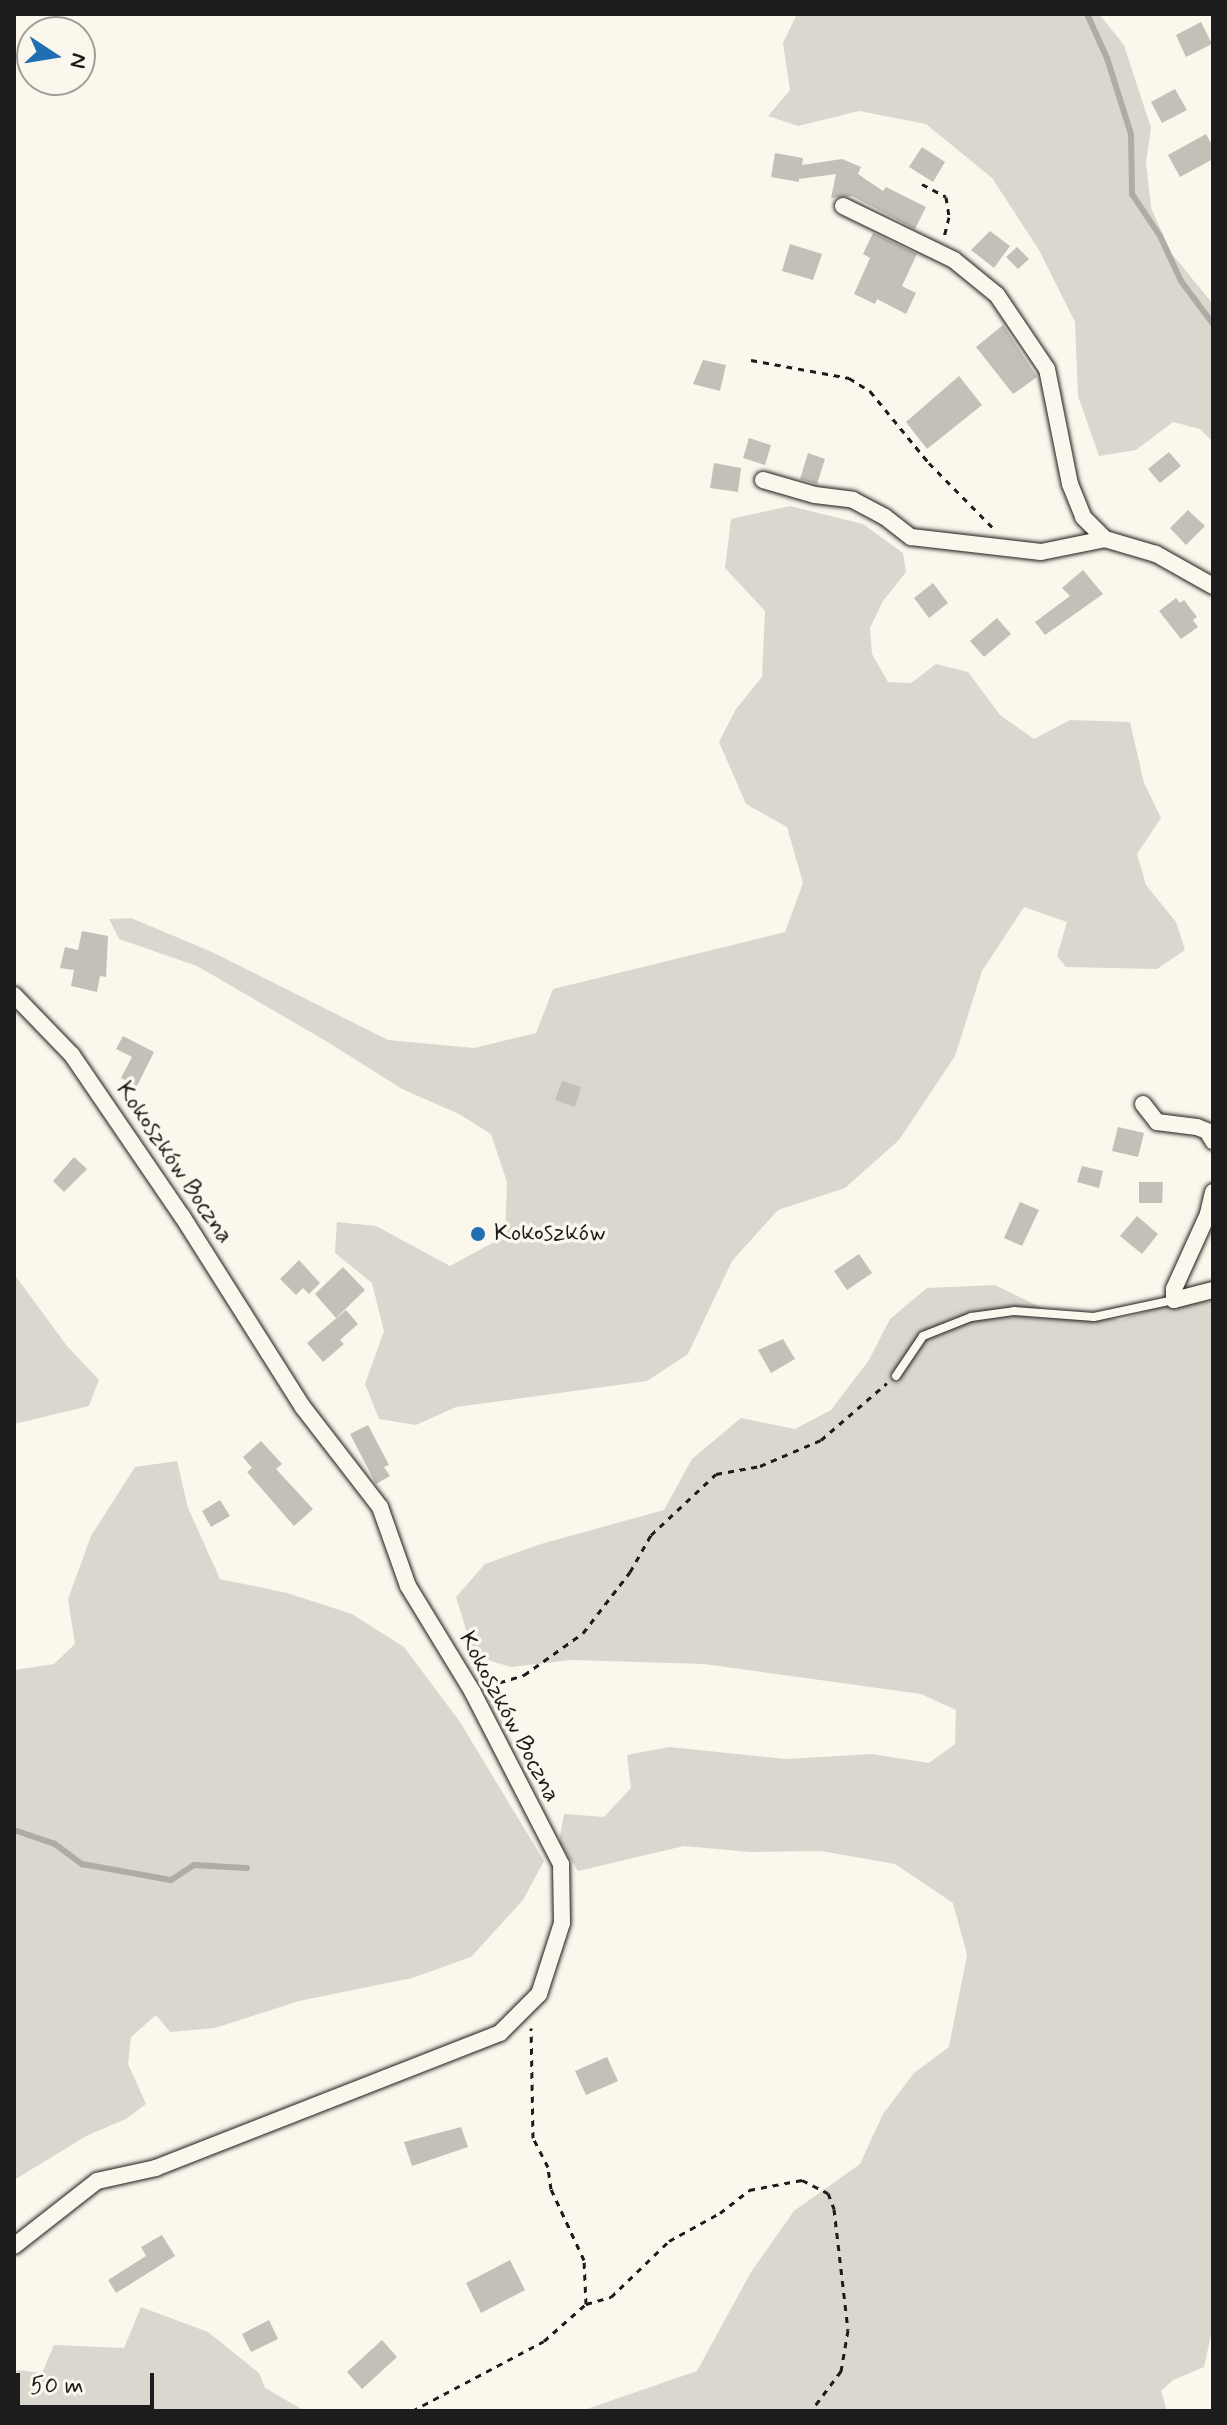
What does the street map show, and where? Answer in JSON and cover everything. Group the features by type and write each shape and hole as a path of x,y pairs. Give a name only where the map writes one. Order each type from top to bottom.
{"street":[{"path":"843,206 954,260 997,295 1047,369 1070,484 1083,517 1105,539"},
{"path":"763,480 815,495 853,500 885,517 911,537 1041,552 1105,539 1156,554 1213,586"},
{"name":"Kokoszków Boczna","path":"14,995 72,1055 182,1216 302,1406 380,1507 408,1586 472,1691 561,1864 562,1923 539,1994 500,2033 156,2168 97,2181 14,2246"},
{"path":"1143,1104 1157,1122 1197,1127 1207,1131 1213,1141"},
{"path":"1213,1192 1208,1214 1174,1289 1174,1300 1213,1290"}],"lane":[{"path":"896,1376 923,1336 971,1317 1014,1311 1094,1317 1174,1300"}],"path":[{"path":"922,184 946,197 949,217 937,251"},
{"path":"751,360 849,378 870,391 929,463 1017,550"},
{"path":"472,1691 524,1675 583,1633 630,1572 651,1535 716,1474 760,1466 821,1440 896,1376"},
{"path":"532,2023 529,2037 533,2138 548,2167 551,2189 584,2260 586,2304"},
{"path":"412,2411 544,2341 586,2304 611,2297 669,2241 720,2213 749,2190 802,2180 828,2193 834,2209 848,2330 841,2371 811,2411"}],"shaded area":[{"path":"797,14 1099,14 1124,45 1151,128 1146,162 1151,208 1172,254 1213,304 1213,442 1200,429 1173,422 1136,450 1099,456 1078,396 1075,322 1039,250 992,178 926,124 859,111 798,126 768,116 790,90 783,43"},
{"path":"790,506 863,524 903,553 906,572 883,601 870,628 872,654 888,682 911,683 936,664 968,672 1000,715 1034,739 1070,720 1130,722 1144,783 1161,818 1137,854 1146,885 1176,922 1185,950 1157,969 1066,967 1057,956 1067,922 1024,907 982,971 955,1056 899,1140 845,1188 778,1210 732,1261 688,1354 647,1381 456,1407 416,1425 379,1419 365,1384 384,1331 372,1283 335,1253 337,1222 376,1226 450,1266 505,1236 507,1182 491,1134 459,1114 402,1089 197,966 119,939 109,919 131,918 212,952 388,1040 474,1048 536,1033 553,989 785,932 803,883 787,827 746,804 719,742 736,709 762,677 765,611 725,568 731,519"},
{"path":"14,1274 67,1346 99,1380 89,1406 14,1424"},
{"path":"995,1285 1048,1311 1121,1320 1157,1308 1213,1301 1213,2326 1204,2367 1173,2380 1161,2391 1167,2411 581,2411 697,2371 751,2272 794,2211 860,2164 883,2114 914,2073 949,2047 967,1955 953,1903 895,1864 821,1851 750,1852 684,1846 578,1871 559,1842 564,1814 604,1817 631,1788 627,1755 669,1747 786,1759 872,1754 929,1763 955,1744 956,1710 921,1694 704,1664 572,1660 511,1667 474,1656 456,1597 485,1564 541,1544 664,1510 692,1459 741,1418 795,1429 831,1410 869,1360 890,1319 927,1288"},
{"path":"177,1461 188,1508 220,1579 287,1593 352,1614 404,1647 460,1722 544,1861 523,1900 471,1957 412,1978 299,2001 215,2028 170,2032 156,2015 131,2037 128,2064 146,2104 126,2119 88,2135 14,2180 14,1670 54,1664 75,1644 68,1599 91,1536 135,1467"},
{"path":"141,2307 208,2332 259,2373 265,2388 305,2411 14,2411 14,2373 18,2370 42,2373 54,2345 124,2348"}],"building":[{"path":"1201,22 1212,44 1186,57 1176,35"},
{"path":"1175,89 1187,110 1162,123 1151,102"},
{"path":"1206,134 1213,147 1213,159 1180,177 1168,155"},
{"path":"922,147 945,162 933,182 909,167"},
{"path":"775,153 803,158 802,165 842,159 861,167 858,174 883,191 886,187 926,207 915,229 852,196 831,198 836,174 799,179 799,182 771,177"},
{"path":"990,231 1010,246 994,268 971,250"},
{"path":"873,233 917,254 902,286 916,293 906,314 877,299 875,304 854,294 870,258 863,254"},
{"path":"790,244 822,254 813,280 782,271"},
{"path":"1017,247 1029,259 1018,269 1006,257"},
{"path":"1003,325 1037,377 1013,394 976,347"},
{"path":"703,360 726,365 720,391 693,384"},
{"path":"959,376 982,405 927,449 906,422"},
{"path":"749,438 771,445 765,465 743,458"},
{"path":"1169,452 1181,466 1160,483 1148,469"},
{"path":"808,453 825,459 817,484 800,479"},
{"path":"714,463 741,468 738,492 710,488"},
{"path":"1188,510 1205,526 1186,545 1170,528"},
{"path":"1083,570 1103,594 1045,635 1035,622 1070,596 1062,588"},
{"path":"933,583 948,603 929,618 914,598"},
{"path":"1176,598 1180,603 1184,600 1197,617 1193,620 1198,627 1181,639 1159,611"},
{"path":"997,618 1011,634 984,657 970,641"},
{"path":"82,931 108,936 106,977 100,976 97,992 71,986 74,970 60,968 65,947 78,950"},
{"path":"123,1036 154,1052 137,1086 121,1078 132,1057 116,1049"},
{"path":"562,1081 581,1087 575,1107 555,1100"},
{"path":"1118,1127 1144,1133 1138,1157 1112,1151"},
{"path":"74,1157 87,1169 64,1192 53,1181"},
{"path":"1082,1166 1103,1171 1099,1188 1077,1182"},
{"path":"1139,1182 1163,1182 1162,1203 1139,1203"},
{"path":"1020,1202 1039,1210 1022,1246 1004,1238"},
{"path":"1137,1216 1158,1234 1142,1254 1120,1236"},
{"path":"859,1254 872,1273 847,1290 834,1271"},
{"path":"299,1260 320,1283 309,1294 303,1288 296,1295 280,1279"},
{"path":"343,1267 365,1290 336,1318 315,1294"},
{"path":"346,1310 358,1324 340,1340 344,1344 323,1362 307,1343"},
{"path":"783,1339 795,1359 771,1373 758,1350"},
{"path":"368,1425 389,1465 384,1467 390,1476 376,1484 350,1434"},
{"path":"261,1441 282,1464 276,1469 313,1509 294,1526 247,1472 252,1468 243,1457"},
{"path":"220,1500 230,1516 211,1527 202,1511"},
{"path":"607,2057 618,2081 586,2095 575,2071"},
{"path":"461,2127 468,2147 412,2166 404,2142"},
{"path":"162,2235 175,2256 116,2293 108,2280 146,2256 141,2247"},
{"path":"510,2260 525,2290 481,2313 466,2283"},
{"path":"269,2320 278,2339 251,2352 242,2334"},
{"path":"382,2340 397,2357 362,2389 347,2372"}],"waterway":[{"path":"1087,14 1107,58 1131,134 1132,194 1160,236 1181,281 1213,324"},
{"name":"Kokoszków","path":"14,1830 55,1844 82,1864 171,1880 194,1865 247,1868"}],"place":[{"name":"Kokoszków","path":"478,1234"}]}
